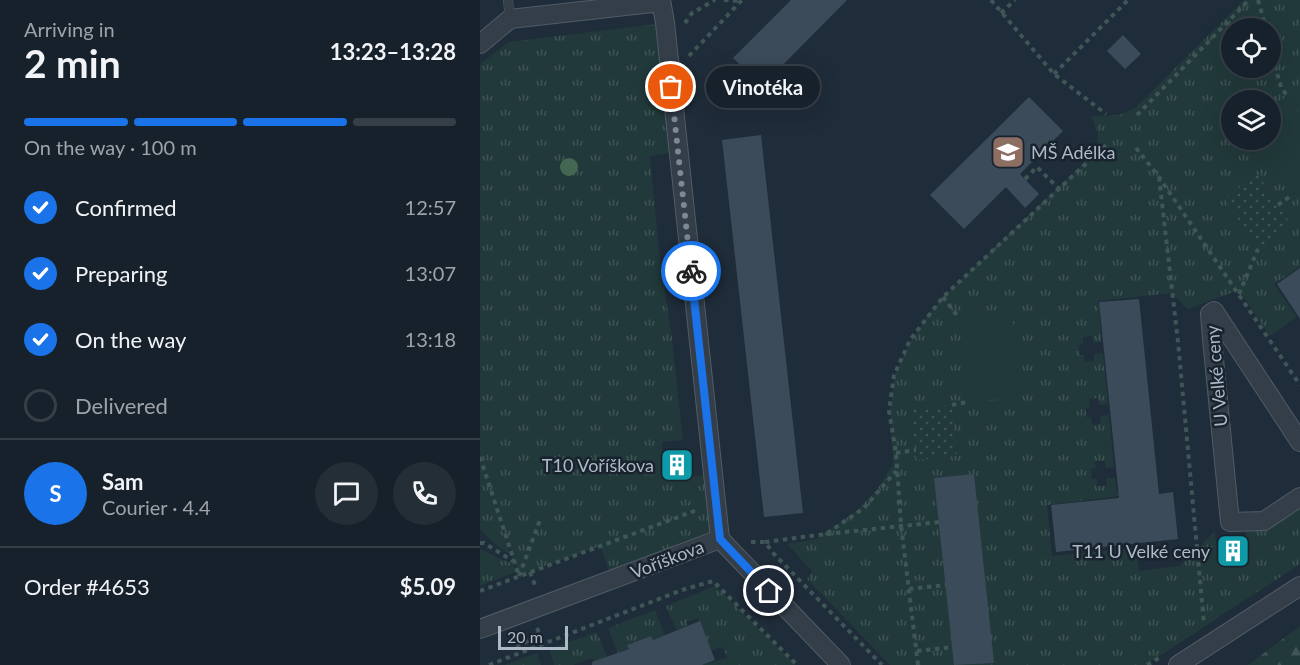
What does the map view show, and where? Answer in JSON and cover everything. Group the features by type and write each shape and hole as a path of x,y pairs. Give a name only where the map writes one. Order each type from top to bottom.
{"street":[{"name":"Voříškova","path":"480,629 720,539 661,1 577,6 510,19"},
{"path":"480,44 510,19"},
{"name":"U Velké ceny","path":"1300,442 1214,311 1210,314 1230,522 1264,521 1300,497"},
{"path":"720,539 842,665"},
{"path":"1178,665 1300,586"}],"lane":[{"path":"508,0 510,19"}],"path":[{"path":"684,25 692,13 715,0"},
{"path":"724,0 742,0"},
{"path":"685,48 685,60 742,0"},
{"path":"991,0 1054,74 1106,114"},
{"path":"1000,13 1014,0"},
{"path":"1054,74 1128,0"},
{"path":"1137,115 1249,0"},
{"path":"1258,0 1263,18"},
{"path":"1278,78 1287,96"},
{"path":"918,665 901,525 896,453 889,411 894,375 910,340 943,297 1107,144"},
{"path":"1136,148 1159,177 1300,385"},
{"path":"1025,179 1037,167 1059,189"},
{"path":"1159,177 1178,342 1205,630"},
{"path":"1278,205 1292,195"},
{"path":"1239,294 1258,249"},
{"path":"943,297 959,318"},
{"path":"952,405 967,402"},
{"path":"896,453 915,450"},
{"path":"480,457 519,576"},
{"path":"826,534 864,508 896,471"},
{"path":"480,591 715,503"},
{"path":"519,576 540,520"},
{"path":"742,542 765,542 939,522"},
{"path":"765,542 882,665"},
{"path":"480,543 484,543 514,562"},
{"path":"489,665 682,590 713,581 797,665"},
{"path":"909,589 946,585"},
{"path":"516,646 540,636"},
{"path":"917,651 952,648"}],"green space":[{"path":"1244,0 1300,0 1300,267 1274,284 1297,317 1270,336 1239,290 1188,309 1172,293 1098,301 1102,342 1093,343 1092,336 1083,337 1083,344 1079,345 1080,355 1084,355 1085,362 1094,361 1094,354 1103,353 1108,404 1099,405 1098,398 1089,399 1090,407 1086,408 1086,417 1091,417 1092,425 1101,424 1100,416 1109,415 1114,467 1105,468 1105,461 1095,461 1096,468 1091,469 1092,479 1097,479 1097,486 1107,486 1106,478 1115,478 1116,491 1120,491 1120,496 1047,505 1052,556 1136,548 1139,571 1180,566 1215,531 1219,565 1249,561 1245,527 1285,517 1300,508 1300,564 1146,665 890,665 807,579 812,571 787,544 816,539 855,512 876,491 893,464 890,410 895,374 909,344 926,317 940,300 1094,153 1098,134 1090,116 1119,115 1135,108 1221,23 1221,78 1281,78 1281,18 1226,18"},
{"path":"665,23 678,152 650,156 660,261 672,338 683,440 662,442 665,478 712,475 720,539 612,579 600,546 519,576 500,520 510,554 480,530 480,64 509,42"},
{"path":"1287,96 1300,114 1300,189 1292,195 1261,150 1281,150 1281,100"},
{"path":"1258,175 1292,226 1258,249 1224,198"},
{"path":"1012,313 1020,397 967,402 959,318"},
{"path":"952,405 957,456 916,460 911,409"},
{"path":"480,549 513,564 516,572 480,586"},
{"path":"715,586 796,665 702,665 727,658 723,647 711,650 698,618 686,622 688,626 676,630 666,606"},
{"path":"655,610 665,635 653,640 651,636 628,644 629,649 618,653 608,628"},
{"path":"1300,626 1300,665 1248,665"},
{"path":"597,632 607,657 594,662 592,658 573,665 554,665 549,649"},
{"path":"537,653 541,665 504,665"}],"building":[{"path":"791,0 847,0 762,86 733,58"},
{"path":"1123,35 1141,54 1125,69 1107,51"},
{"name":"MŠ Adélka","path":"1029,97 1063,131 1020,174 1039,194 1025,208 1006,187 964,229 930,195"},
{"path":"761,135 803,513 764,517 722,140"},
{"path":"1300,268 1300,319 1277,284"},
{"path":"1139,299 1159,494 1173,492 1178,539 1056,552 1051,505 1119,498 1099,302"},
{"name":"T10 Voříškova","path":"689,452 691,476 665,478 663,458"},
{"path":"974,474 994,663 954,665 934,478"},
{"name":"T11 U Velké ceny","path":"1244,538 1247,560 1221,563 1218,542"},
{"path":"700,621 715,660 702,665 592,665 592,662 629,649 627,645 651,636 653,640"}],"way so far":[{"path":"671,87 691,271"}],"place":[{"name":"Vinotéka","path":"671,87"},
{"name":"MŠ Adélka","path":"1008,152"},
{"name":"T10 Voříškova","path":"677,465"},
{"name":"T11 U Velké ceny","path":"1233,551"}],"route":[{"path":"691,271 720,539 769,591"}]}
